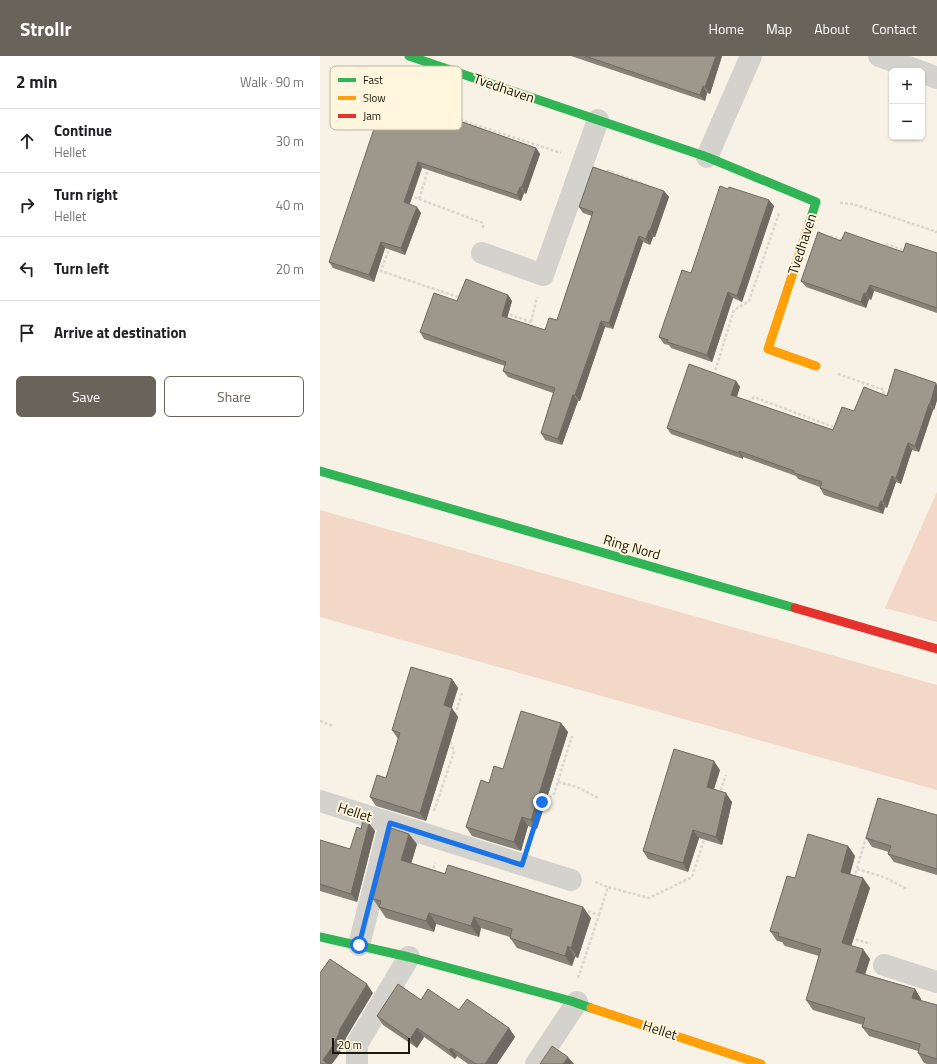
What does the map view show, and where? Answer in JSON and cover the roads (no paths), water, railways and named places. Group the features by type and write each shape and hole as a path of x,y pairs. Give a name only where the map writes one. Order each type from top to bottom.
{"street":[{"name":"Tvedhaven","path":"410,56 439,66"},
{"path":"707,157 751,56"},
{"path":"879,56 911,68"},
{"path":"925,73 937,78"},
{"name":"Tvedhaven","path":"462,74 707,157 816,202 768,349 816,366"},
{"path":"482,253 543,275 598,120"},
{"name":"Ring Nord","path":"320,471 937,649"},
{"name":"Hellet","path":"320,801 571,880"},
{"name":"Hellet","path":"359,945 390,823"},
{"name":"Hellet","path":"320,937 409,957 574,1002 748,1062"},
{"path":"357,1064 357,1044 409,957"},
{"path":"884,965 937,982"},
{"path":"536,1064 574,1002"}]}
